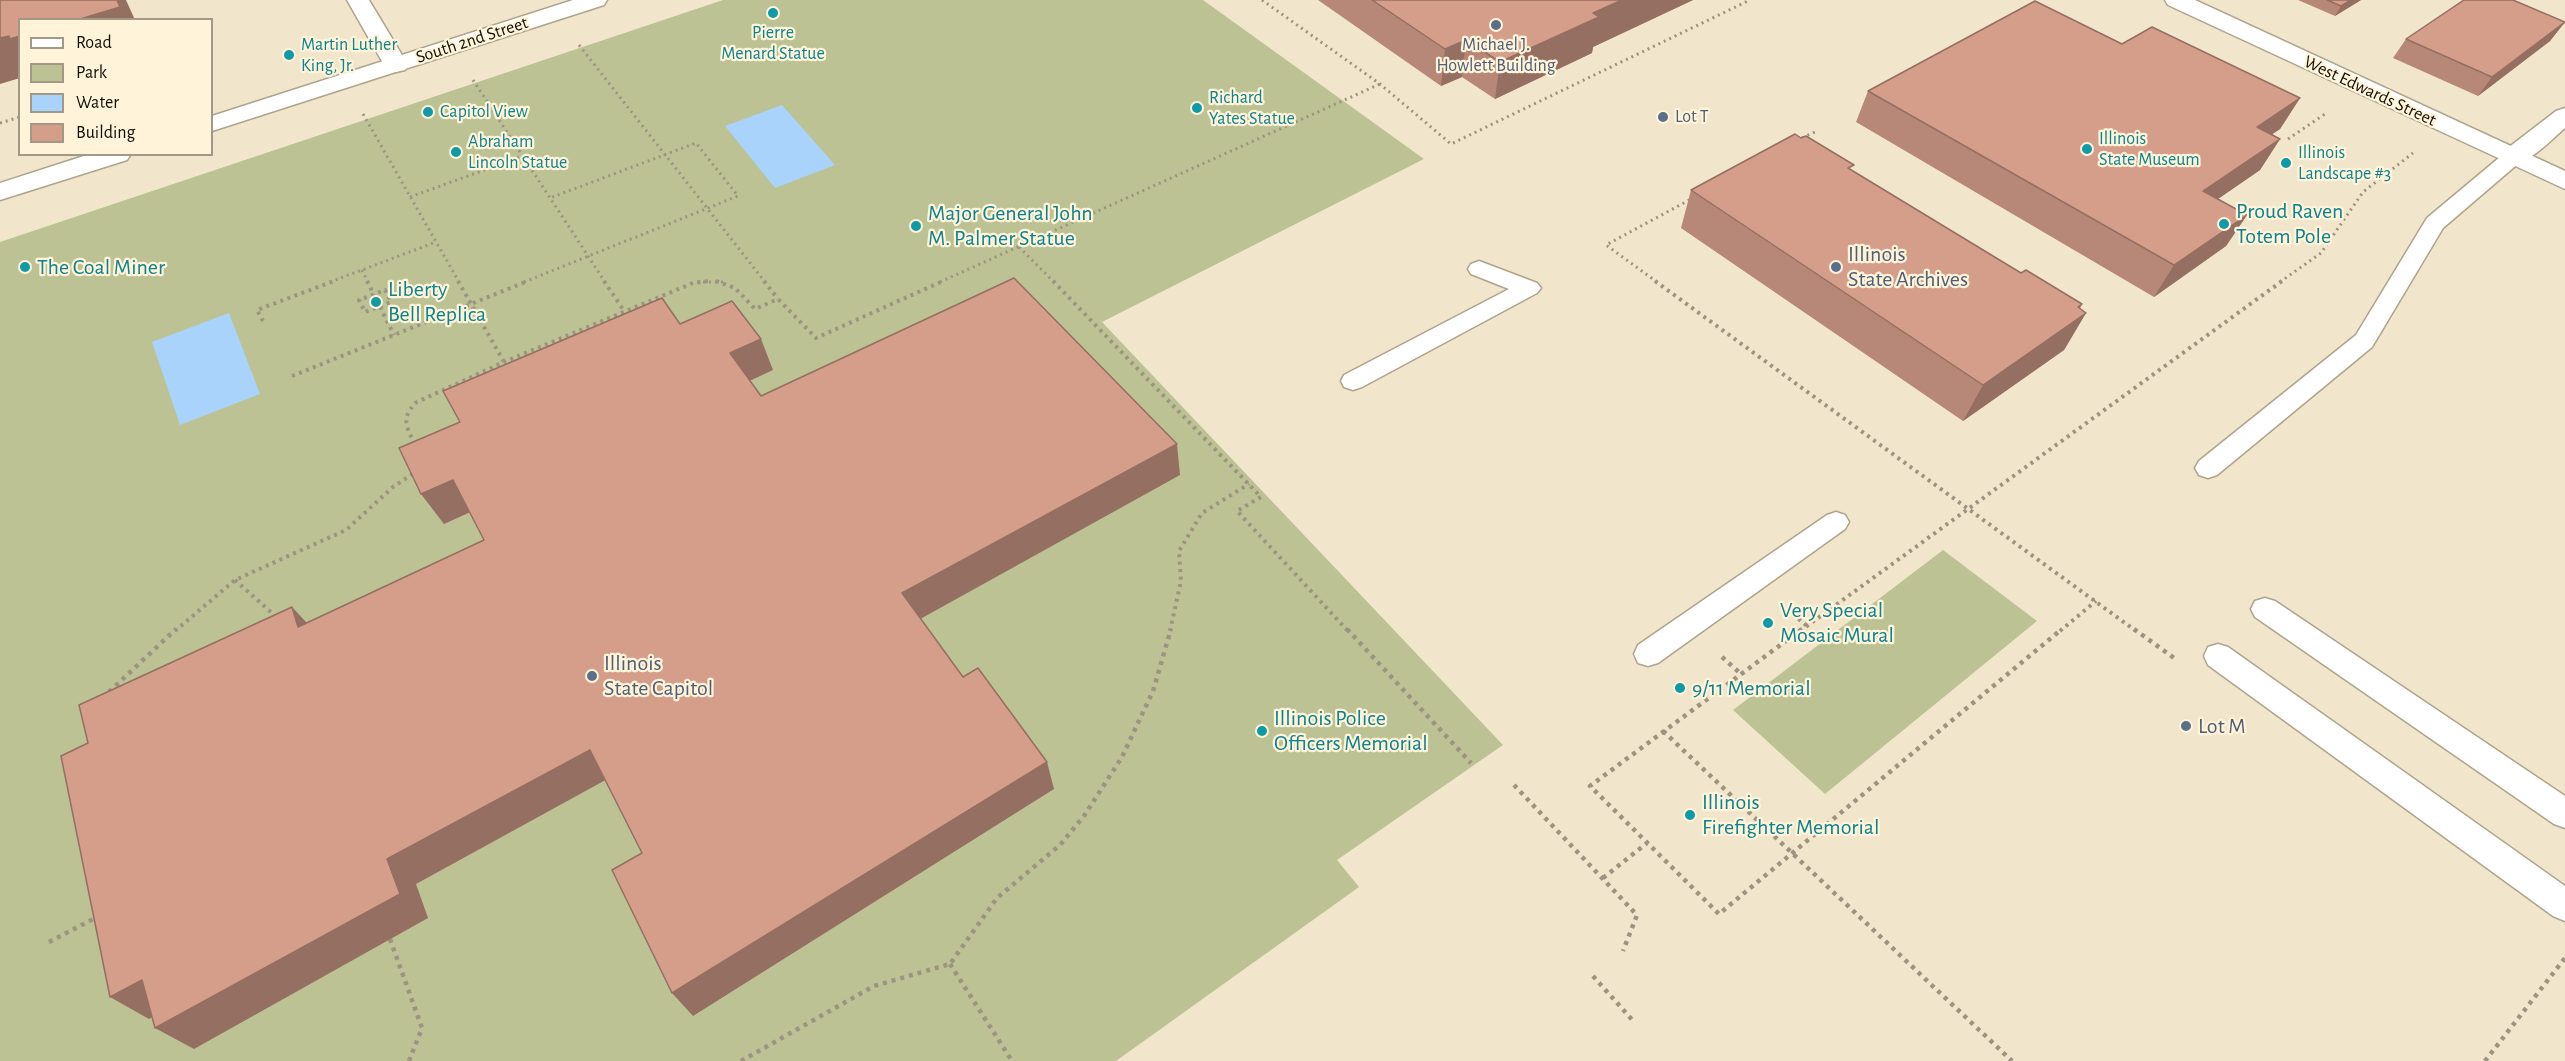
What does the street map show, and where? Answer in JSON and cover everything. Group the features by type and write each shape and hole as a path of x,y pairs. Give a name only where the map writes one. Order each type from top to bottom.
{"street":[{"path":"357,0 396,65"},
{"name":"South 2nd Street","path":"213,124 596,0"},
{"name":"West Edwards Street","path":"2176,0 2565,181"},
{"path":"2513,157 2565,116"},
{"path":"0,192 112,156"}],"lane":[{"path":"2208,468 2364,341 2435,223 2513,157"},
{"path":"1353,381 1530,288 1479,269"},
{"path":"1648,654 1836,522"},
{"path":"2265,609 2565,814"},
{"path":"2218,656 2565,905"}],"path":[{"path":"1262,0 1380,84 1451,144 1750,0"},
{"path":"577,42 778,299 816,338 1380,84"},
{"path":"474,82 624,311"},
{"path":"2288,140 2328,111"},
{"path":"0,123 18,118"},
{"path":"365,118 504,362"},
{"path":"1794,143 1815,132"},
{"path":"292,376 738,196 696,143 550,198"},
{"path":"2096,601 1719,914 1590,786 1968,507 2321,253 2363,192 2414,153"},
{"path":"410,197 522,156"},
{"path":"1700,194 1606,245 2178,661"},
{"path":"263,321 257,310 436,242"},
{"path":"1019,247 1119,347 1250,484 1261,497 1237,511 1471,763"},
{"path":"362,270 374,295"},
{"path":"416,446 406,426 406,414 415,403 624,311 693,283 709,279 726,281 740,290 754,309 778,299"},
{"path":"385,290 391,302 364,312 359,300 374,295 385,290"},
{"path":"380,307 394,335"},
{"path":"105,696 184,622 235,580 346,530 393,487 417,471"},
{"path":"741,1061 874,986 950,964 997,898 1060,845 1078,824 1122,757 1153,692 1166,652 1181,581 1179,551 1202,513 1250,484"},
{"path":"235,580 273,614 275,624"},
{"path":"1782,604 1807,626"},
{"path":"1717,652 1741,674"},
{"path":"1663,731 2012,1061"},
{"path":"1514,785 1637,915 1623,951"},
{"path":"1603,878 1647,843"},
{"path":"49,942 104,913"},
{"path":"390,939 422,1028 409,1061"},
{"path":"2485,1061 2565,958"},
{"path":"950,964 1012,1061"},
{"path":"1593,976 1635,1023"}],"green space":[{"path":"723,0 1203,0 1424,159 1102,322 1503,745 1337,860 1359,887 1116,1061 0,1061 0,242"},
{"path":"1943,550 2037,621 1825,794 1733,710"}],"water":[{"path":"782,105 835,165 775,188 725,126"},
{"path":"229,313 260,394 180,425 152,342"}],"building":[{"path":"0,0 117,0 120,7 84,18 18,18 18,37 0,38"},
{"path":"1372,0 1622,0 1593,13 1599,17 1500,62 1466,40 1445,49"},
{"path":"2327,0 2351,0 2341,6"},
{"path":"2464,0 2513,0 2565,22 2492,77 2406,39"},
{"path":"2035,1 2122,44 2152,27 2300,98 2257,127 2280,139 2203,191 2247,215 2174,265 1868,91"},
{"path":"1795,134 1801,138 1806,136 1854,165 1848,168 2021,273 2026,270 2082,304 2078,307 2086,313 1983,385 1691,190"},
{"name":"Illinois State Capitol","path":"1014,278 1177,444 902,593 963,677 978,668 1047,762 672,993 612,870 642,853 590,750 387,859 400,894 155,1028 142,980 110,997 61,756 88,743 79,705 292,607 298,627 484,540 453,480 421,494 399,448 460,422 443,391 662,298 680,324 732,301 761,339 730,353 761,396"}],"place":[{"name":"Pierre Menard Statue","path":"773,13"},
{"name":"Michael J. Howlett Building","path":"1496,25"},
{"name":"Martin Luther King, Jr.","path":"289,55"},
{"name":"Richard Yates Statue","path":"1197,108"},
{"name":"Capitol View","path":"428,112"},
{"name":"Lot T","path":"1663,117"},
{"name":"Illinois State Museum","path":"2087,149"},
{"name":"Abraham Lincoln Statue","path":"456,152"},
{"name":"Illinois Landscape #3","path":"2286,163"},
{"name":"Proud Raven Totem Pole","path":"2224,224"},
{"name":"Major General John M. Palmer Statue","path":"916,226"},
{"name":"The Coal Miner","path":"25,267"},
{"name":"Illinois State Archives","path":"1836,267"},
{"name":"Liberty Bell Replica","path":"376,302"},
{"name":"Very Special Mosaic Mural","path":"1768,623"},
{"name":"Illinois State Capitol","path":"592,676"},
{"name":"9/11 Memorial","path":"1680,688"},
{"name":"Lot M","path":"2186,726"},
{"name":"Illinois Police Officers Memorial","path":"1262,731"},
{"name":"Illinois Firefighter Memorial","path":"1690,815"}]}
